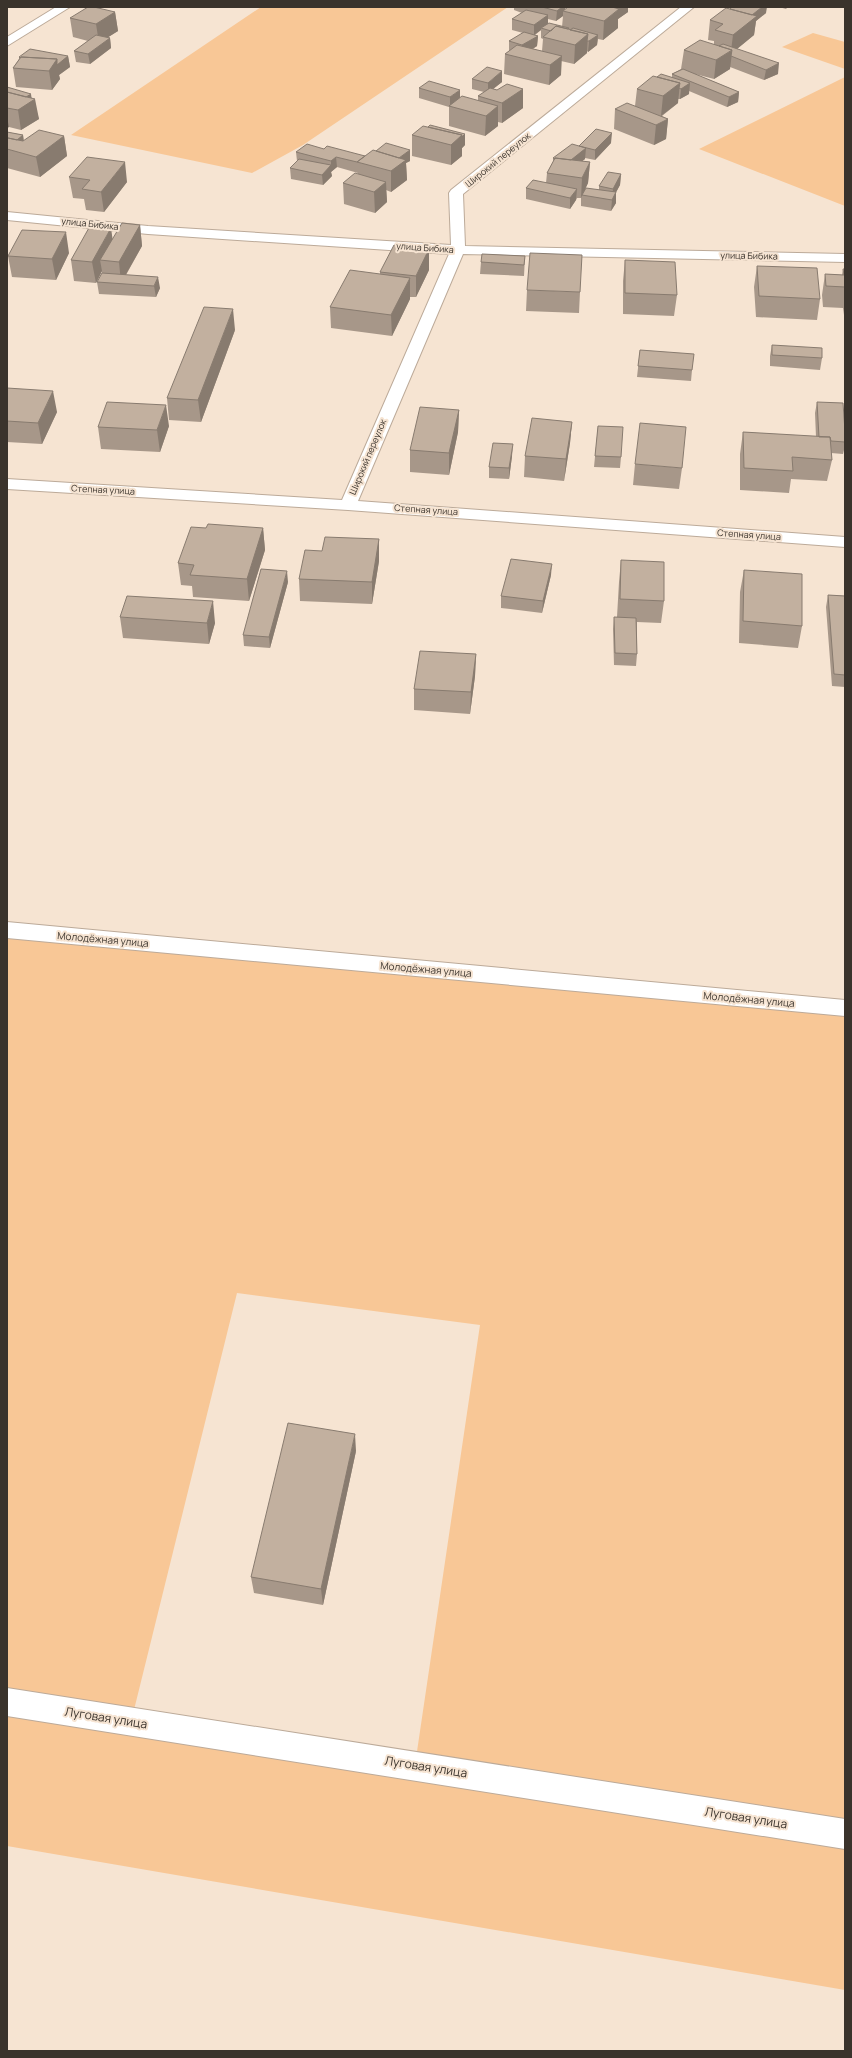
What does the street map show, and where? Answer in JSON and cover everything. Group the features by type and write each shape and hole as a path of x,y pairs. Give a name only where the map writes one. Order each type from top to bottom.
{"street":[{"path":"7,42 64,7"},
{"name":"Широкий переулок","path":"348,504 458,250 456,193 688,7"},
{"name":"улица Бибика","path":"7,216 148,230 458,250 845,258"},
{"name":"Степная улица","path":"7,484 348,504 845,542"},
{"name":"Молодёжная улица","path":"7,930 845,1008"},
{"name":"Луговая улица","path":"7,1702 845,1834"}],"shaded area":[{"path":"261,7 508,7 303,145 252,173 71,135"},
{"path":"813,33 845,42 845,69 782,47"},
{"path":"845,77 845,206 699,149"},
{"path":"7,930 845,1008 845,1990 7,1846","holes":["237,1293 480,1325 415,1765 131,1722"]}],"building":[{"path":"88,7 115,12 96,24 70,18"},
{"path":"542,7 562,7 557,11"},
{"path":"568,7 612,7 619,9 604,21 563,11"},
{"path":"732,7 762,7 752,15 730,9"},
{"path":"726,8 757,16 733,35 715,30 723,24 710,20"},
{"path":"526,10 548,15 534,25 512,19"},
{"path":"549,23 569,28 556,26 551,31 541,28"},
{"path":"556,26 588,34 575,45 543,37"},
{"path":"573,28 598,35 587,41 588,34 570,30"},
{"path":"524,32 538,36 522,45 509,41"},
{"path":"96,35 110,38 88,54 74,51"},
{"path":"700,40 732,50 716,60 684,50"},
{"path":"723,44 779,63 766,70 731,56 732,50 719,46"},
{"path":"517,45 562,56 550,65 505,54"},
{"path":"30,49 68,56 57,65 57,59 19,57"},
{"path":"21,57 57,59 49,71 13,68"},
{"path":"487,67 502,71 488,83 472,79"},
{"path":"683,69 739,92 729,97 672,74"},
{"path":"661,74 690,83 681,89 679,88 680,83 657,77"},
{"path":"653,76 680,83 663,96 637,89"},
{"path":"429,81 460,90 450,97 419,88"},
{"path":"507,84 523,89 502,103 478,96 490,88 497,90"},
{"path":"7,87 31,94 26,97 7,92"},
{"path":"7,92 35,99 18,110 7,108"},
{"path":"462,96 498,106 486,116 449,106"},
{"path":"627,103 668,119 656,125 615,109"},
{"path":"430,125 465,134 462,137 462,135 428,127"},
{"path":"423,126 462,135 451,145 412,135"},
{"path":"596,129 612,133 595,150 579,146"},
{"path":"39,130 64,136 36,157 7,149 7,138 23,141"},
{"path":"7,132 23,135 17,140 7,138"},
{"path":"386,143 410,150 399,158 376,151"},
{"path":"307,144 324,149 327,146 365,156 357,162 336,157 331,161 296,152"},
{"path":"572,144 586,148 571,160 553,158"},
{"path":"373,150 406,160 391,171 357,162"},
{"path":"87,157 125,162 101,192 82,189 90,180 69,177"},
{"path":"555,158 590,162 582,178 547,173"},
{"path":"299,159 331,165 322,175 290,168"},
{"path":"608,172 621,174 613,189 599,186"},
{"path":"355,173 386,182 374,192 343,183"},
{"path":"533,180 577,189 570,198 526,188"},
{"path":"586,188 616,192 612,200 582,195"},
{"path":"122,223 140,225 119,262 100,260"},
{"path":"90,226 111,228 92,262 71,260"},
{"path":"22,230 66,232 52,259 8,256"},
{"path":"394,245 429,249 416,276 380,272"},
{"path":"530,253 582,255 580,292 527,290"},
{"path":"482,254 525,256 524,265 481,262"},
{"path":"625,260 675,262 677,295 625,293"},
{"path":"757,266 817,268 820,299 759,296"},
{"path":"843,269 845,269 845,287 826,286 825,274 844,275"},
{"path":"350,270 410,278 391,315 330,307"},
{"path":"102,273 158,277 154,286 97,282"},
{"path":"204,307 233,309 198,400 167,398"},
{"path":"772,345 822,348 822,358 772,355"},
{"path":"640,350 694,354 692,370 638,366"},
{"path":"7,388 53,391 38,423 7,421"},
{"path":"107,402 166,405 157,430 98,427"},
{"path":"817,402 843,403 845,442 831,441 830,437 819,437"},
{"path":"420,407 459,410 449,453 410,450"},
{"path":"532,418 572,422 566,459 525,456"},
{"path":"640,423 686,427 682,468 635,464"},
{"path":"598,426 623,427 621,457 595,456"},
{"path":"743,432 830,437 832,460 792,457 793,471 744,468"},
{"path":"493,443 513,444 509,468 489,467"},
{"path":"208,524 263,528 247,579 190,575 194,565 178,563 191,527 206,528"},
{"path":"325,537 379,539 372,582 299,579 305,550 322,551"},
{"path":"511,559 552,564 543,601 501,596"},
{"path":"621,560 664,562 664,601 620,599"},
{"path":"261,569 287,571 269,637 243,635"},
{"path":"744,570 802,574 802,626 743,621"},
{"path":"828,595 845,596 845,675 834,674"},
{"path":"127,596 213,601 207,623 120,617"},
{"path":"614,617 636,618 637,654 615,653"},
{"path":"420,651 476,654 471,692 414,689"},
{"path":"288,1423 355,1434 321,1589 251,1577"}]}
